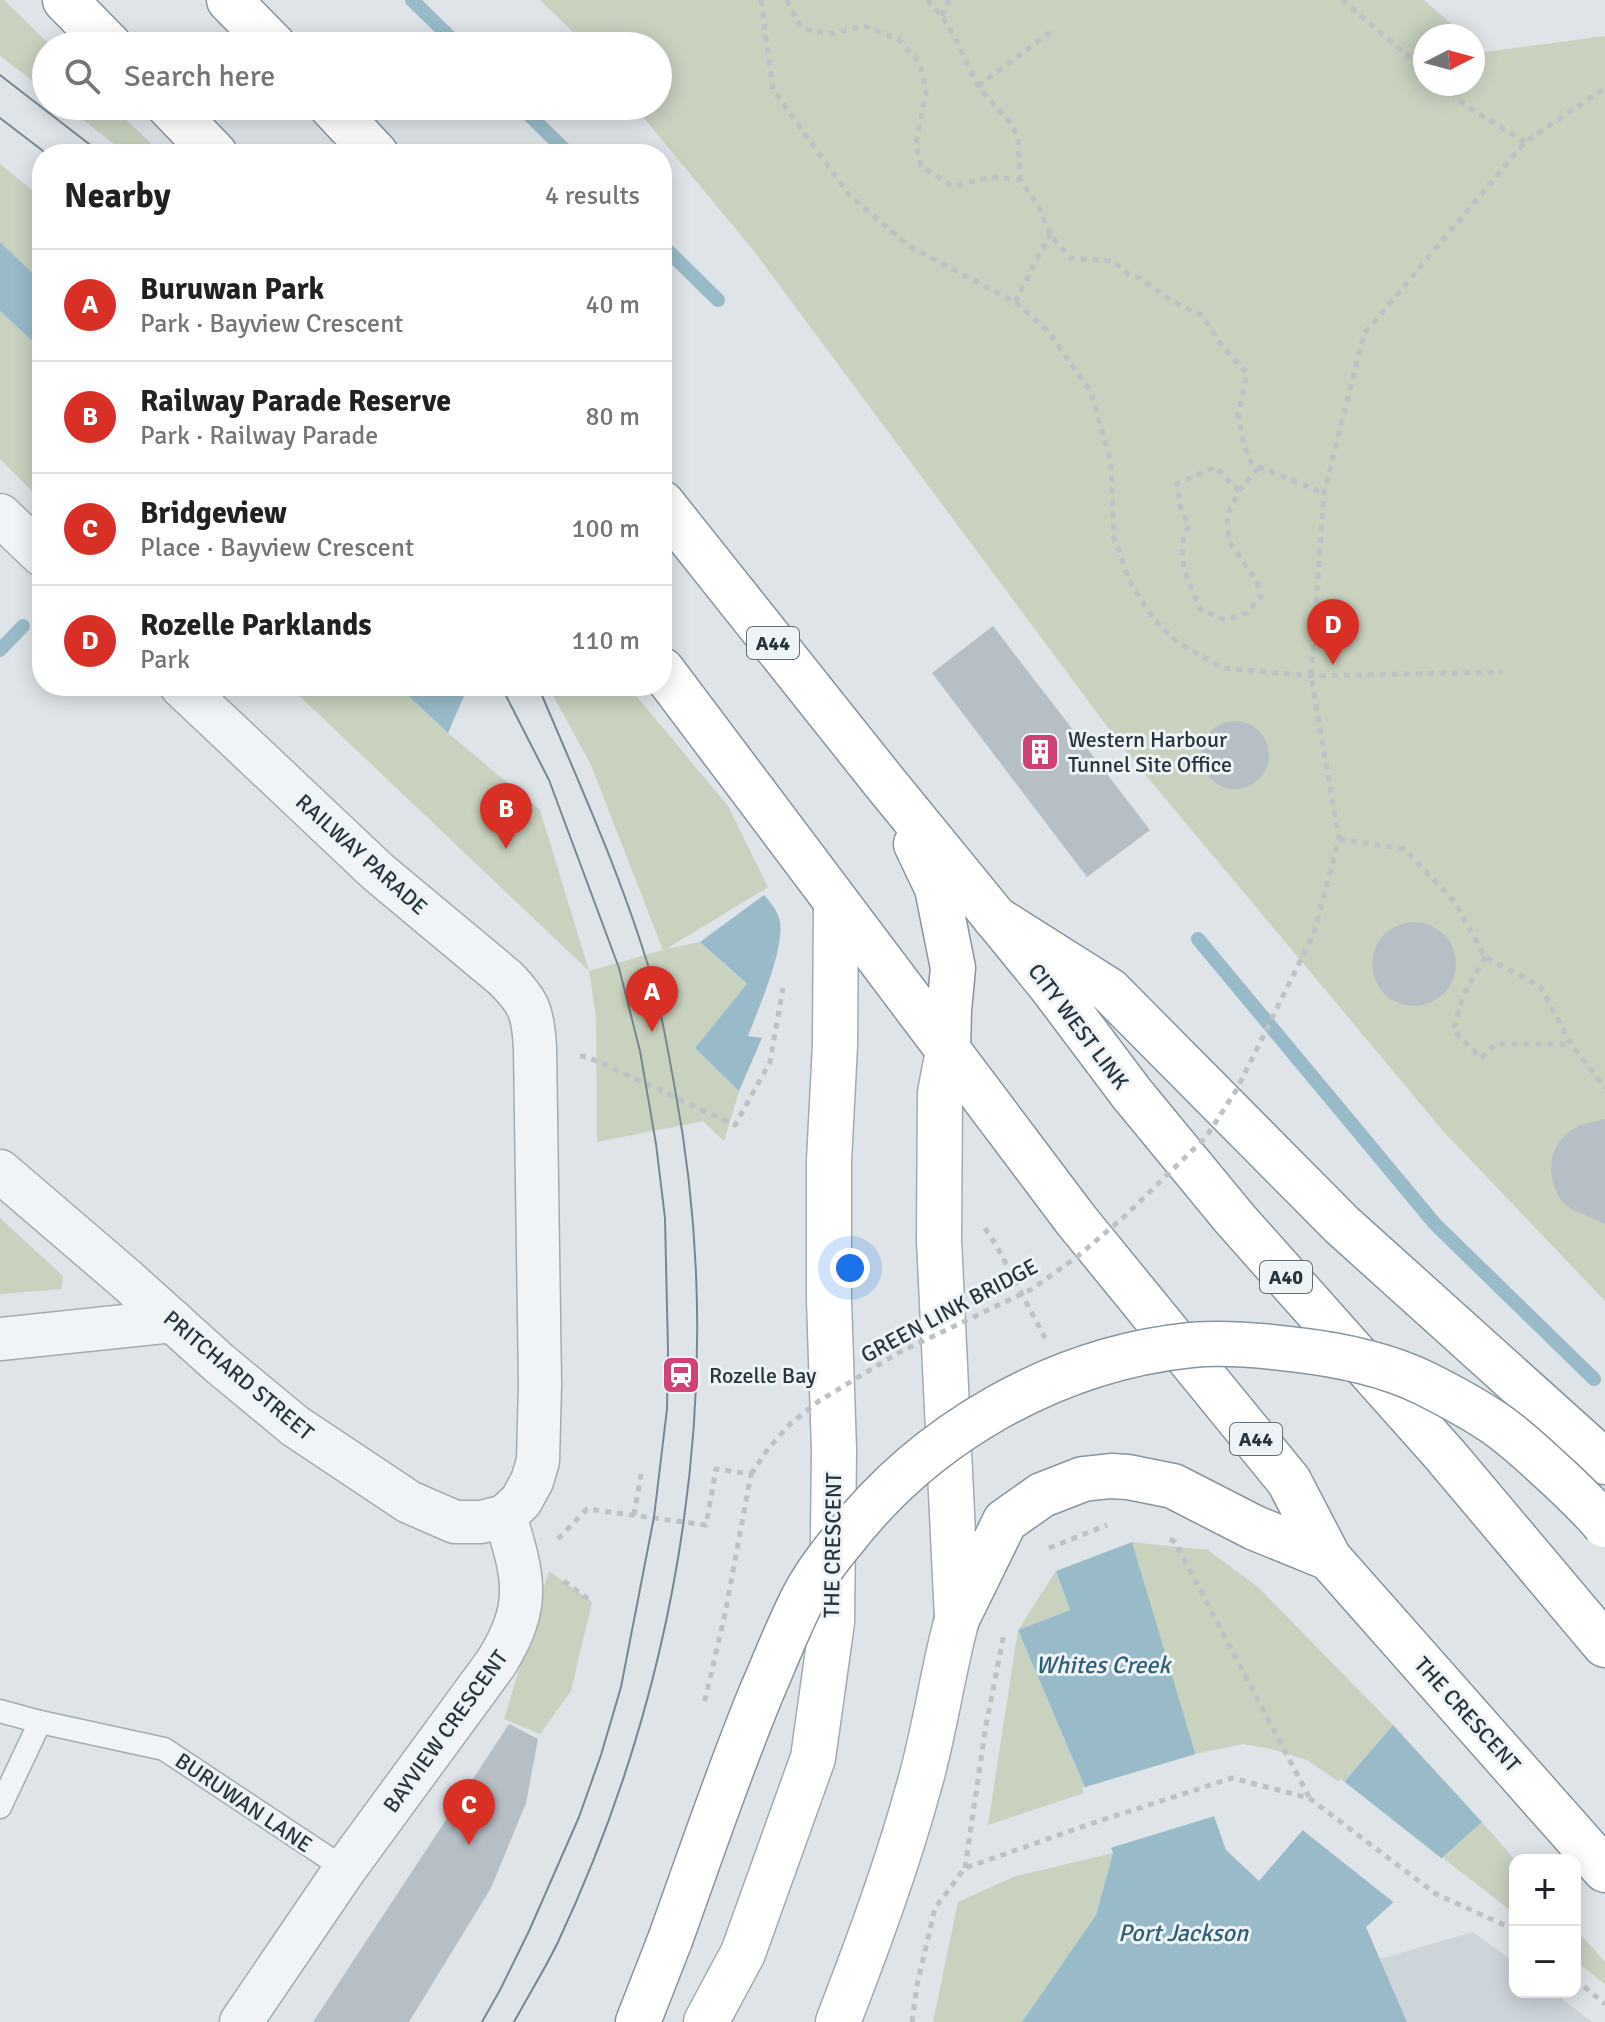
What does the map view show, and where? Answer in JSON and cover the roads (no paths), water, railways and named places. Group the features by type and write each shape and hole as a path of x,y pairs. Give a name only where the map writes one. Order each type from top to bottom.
{"main road":[{"path":"65,0 96,32"},
{"path":"229,0 260,32"},
{"path":"182,120 205,144"},
{"path":"344,120 367,144"},
{"name":"CITY WEST LINK","path":"672,516 1235,1219 1435,1443 1605,1645"},
{"name":"A44","path":"672,683 1076,1220 1289,1481 1329,1558"},
{"path":"885,783 937,888 953,968 948,1051 940,1093 939,1240 957,1619"},
{"name":"THE CRESCENT","path":"706,2022 743,1953 813,1758 832,1622 834,1449 829,1300 829,1161 835,1045 836,903"},
{"path":"995,918 1109,990 1342,1225 1605,1462"},
{"path":"638,2022 745,1732 803,1597 843,1540 905,1472 993,1409 1043,1384 1140,1352 1194,1345 1248,1344 1330,1353 1387,1368 1423,1382 1495,1423 1532,1453 1605,1525"},
{"path":"838,2022 876,1923 920,1784 957,1619 1005,1521 1042,1495 1083,1479 1128,1477 1173,1486 1255,1528 1329,1558"},
{"name":"THE CRESCENT","path":"1329,1558 1605,1870"}],"street":[{"path":"0,515 32,545"},
{"name":"RAILWAY PARADE","path":"192,696 378,872 505,978 521,994 530,1009 535,1038 540,1384 538,1461 521,1501 505,1516"},
{"name":"PRITCHARD STREET","path":"0,1171 295,1426 409,1502 455,1522 481,1522 505,1516"},
{"path":"0,1339 173,1321"},
{"name":"BAYVIEW CRESCENT","path":"241,2022 345,1869 496,1663 511,1638 520,1613 522,1584 518,1558 505,1516"}],"lane":[{"name":"BURUWAN LANE","path":"0,1711 164,1749 345,1869"},
{"path":"0,1807 40,1722"}],"water":[{"path":"0,242 32,272 32,341 0,311"},
{"path":"409,696 464,696 448,733"},
{"path":"764,895 778,914 780,934 770,979 748,1036 762,1038 739,1091 695,1048 747,984 700,942"},
{"path":"1132,1542 1226,1850 1259,1881 1393,1725 1482,1822 1366,1927 1407,2022 1022,2022 1096,1915 1113,1853 1018,1630 1070,1610 1056,1571"}],"waterway":[{"path":"412,0 445,32"},
{"path":"534,120 559,144"},
{"path":"672,255 718,300"},
{"path":"0,650 23,626"},
{"path":"1198,939 1435,1224 1594,1379"}],"tram line":[{"path":"0,75 32,100"},
{"path":"0,118 34,144"},
{"path":"58,120 89,144"},
{"path":"482,2022 529,1931 579,1817 601,1755 621,1687 654,1517 667,1409 665,1218 640,1051 619,968 549,780 506,696"},
{"path":"514,2022 558,1942 601,1841 636,1738 664,1632 683,1524 694,1416 697,1307 691,1198 675,1089 655,991 635,924 609,855 542,696"}],"place":[{"name":"Rozelle Parklands","path":"1333,665"},
{"name":"Western Harbour Tunnel Site Office","path":"1040,752"},
{"name":"Railway Parade Reserve","path":"506,849"},
{"name":"Buruwan Park","path":"652,1032"},
{"name":"Rozelle Bay","path":"681,1375"},
{"name":"Bridgeview","path":"469,1845"}],"water label":[{"name":"Whites Creek","path":"1103,1665"},
{"name":"Port Jackson","path":"1183,1933"}]}
